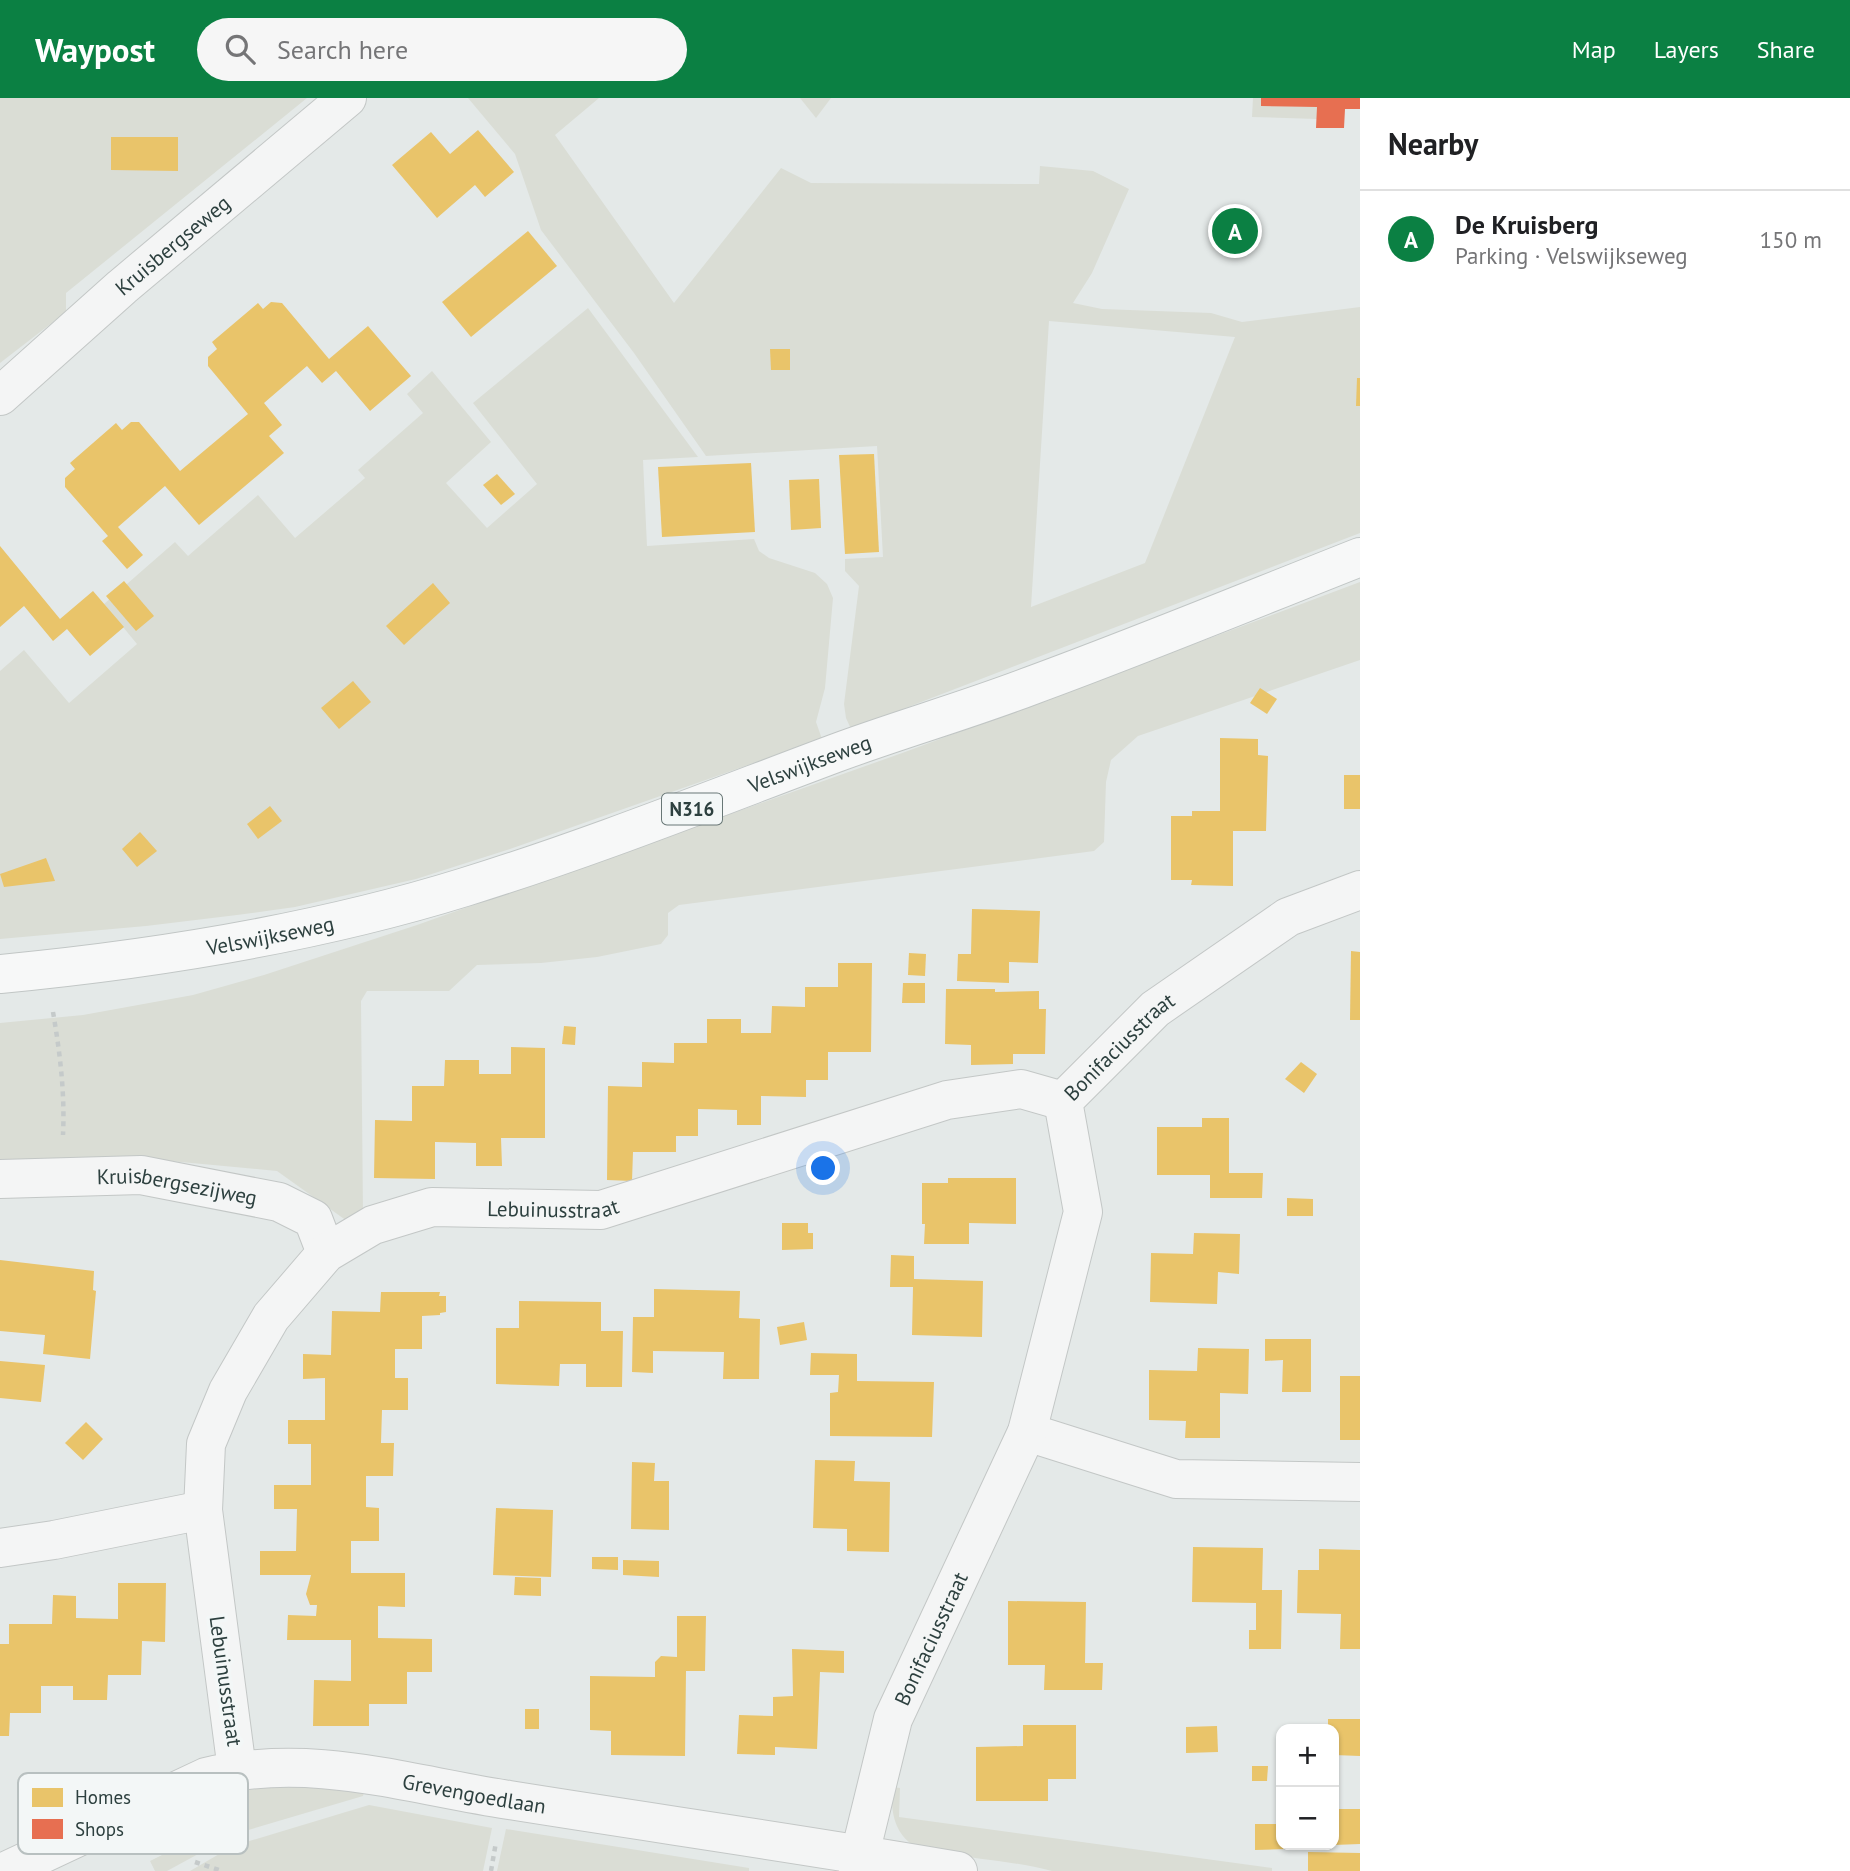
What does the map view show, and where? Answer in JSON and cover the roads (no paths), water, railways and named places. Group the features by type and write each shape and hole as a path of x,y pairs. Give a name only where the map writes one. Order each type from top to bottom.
{"main road":[{"name":"Velswijkseweg","path":"0,974 143,959 354,918 463,888 644,827 839,752 1032,686 1360,557"}],"street":[{"name":"Kruisbergseweg","path":"0,396 122,287 347,98"},
{"name":"Bonifaciusstraat","path":"859,1863 893,1719 1027,1432 1083,1212 1063,1101 1155,1009 1288,917 1360,890"},
{"name":"Lebuinusstraat","path":"237,1770 203,1510 206,1444 228,1391 271,1317 326,1253 373,1225 432,1207 601,1210 947,1100 1021,1089 1063,1101"},
{"name":"Kruisbergsezijweg","path":"0,1179 141,1175 279,1202 313,1219 326,1253"},
{"path":"1027,1432 1176,1479 1360,1482"},
{"path":"0,1548 203,1510"},
{"name":"Grevengoedlaan","path":"224,1773 279,1766 356,1771 859,1863 958,1871"},
{"name":"Grevengoedlaan","path":"6,1871 42,1854"}],"place":[{"name":"De Kruisberg","path":"1235,231"}]}
